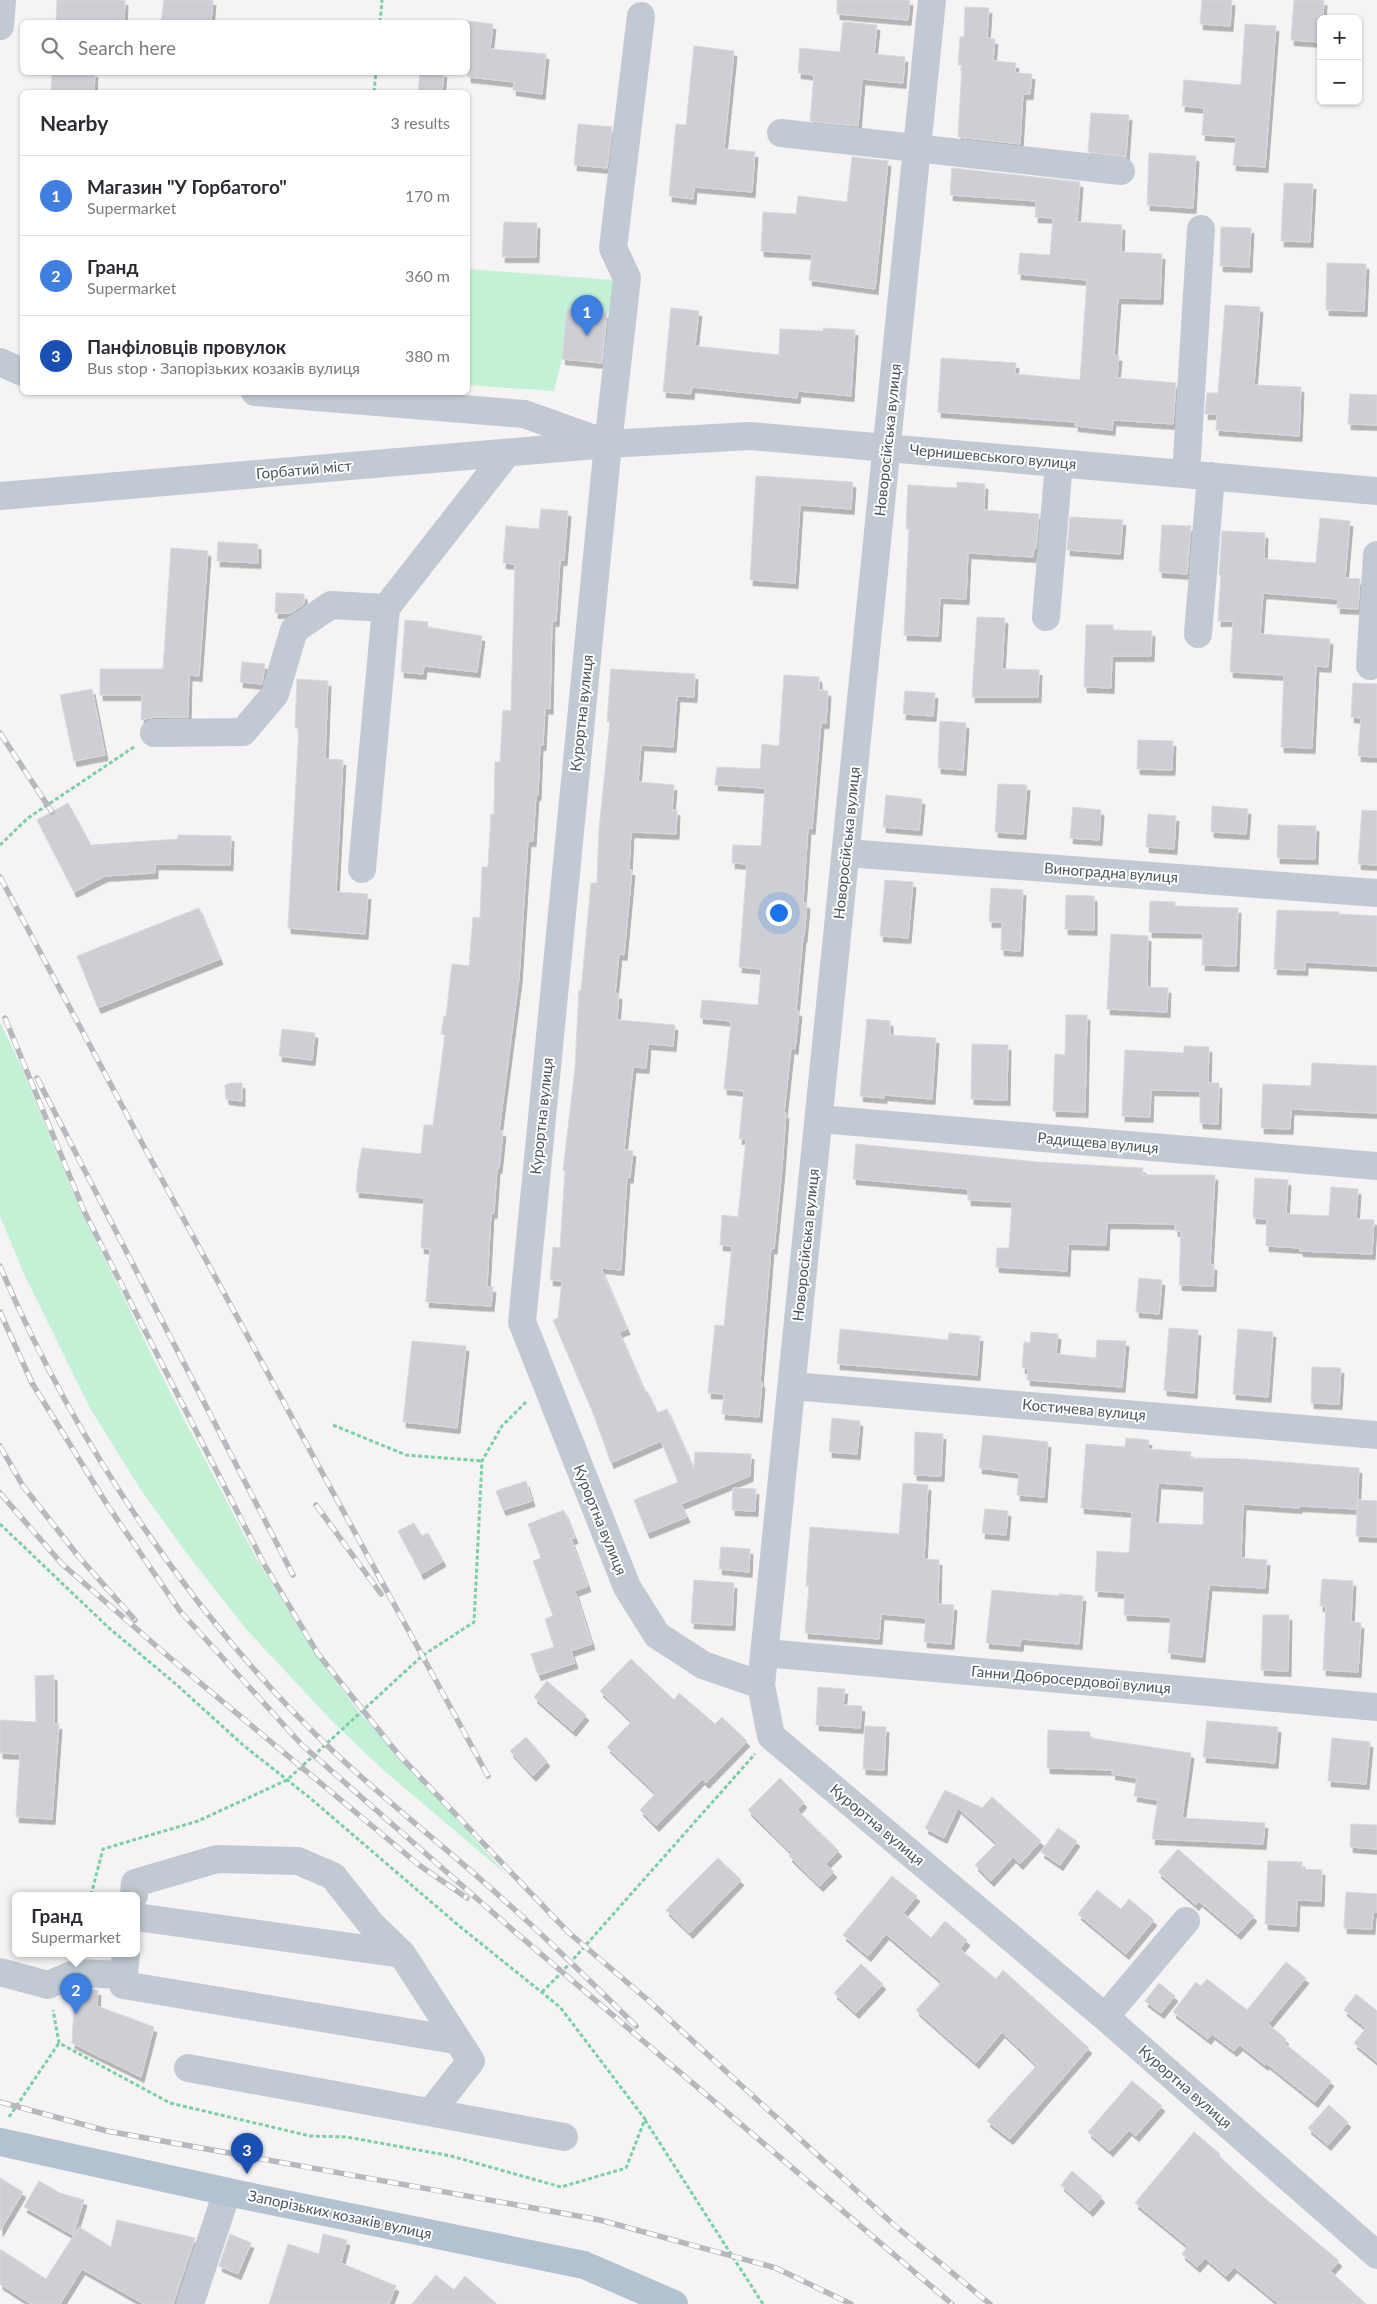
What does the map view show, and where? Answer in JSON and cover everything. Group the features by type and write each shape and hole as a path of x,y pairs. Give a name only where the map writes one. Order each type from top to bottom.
{"main road":[{"name":"Запорізьких козаків вулиця","path":"3,2132 227,2192 584,2265 674,2304"}],"street":[{"path":"0,26 2,0"},
{"name":"Новоросійська вулиця","path":"761,1685 932,0"},
{"name":"Курортна вулиця","path":"641,16 613,248 627,278 608,444 522,1322 626,1587 657,1635 703,1665 761,1685"},
{"path":"781,133 1121,170"},
{"path":"1198,634 1201,229"},
{"path":"0,362 20,371"},
{"name":"Чернишевського вулиця","path":"328,395 524,414 608,444 750,436 1377,491"},
{"name":"Горбатий міст","path":"0,496 608,444"},
{"path":"362,869 386,608 507,453"},
{"path":"1046,617 1059,463"},
{"path":"1370,666 1377,555"},
{"path":"154,733 243,732 275,694 294,630 331,604 386,608"},
{"name":"Виноградна вулиця","path":"846,853 1377,893"},
{"name":"Радищева вулиця","path":"819,1119 1377,1166"},
{"name":"Костичева вулиця","path":"792,1386 1377,1435"},
{"name":"Ганни Добросердової вулиця","path":"765,1653 1377,1707"},
{"path":"761,1685 771,1736"},
{"name":"Курортна вулиця","path":"771,1736 1105,2017 1377,2255"},
{"path":"134,1892 135,1883 217,1859 298,1861 333,1876 371,1924 402,1954 470,2061 431,2112"},
{"path":"140,1918 402,1954"},
{"path":"1105,2017 1186,1921"},
{"path":"0,1972 48,1985 76,1973 125,1964 123,1984 455,2040"},
{"path":"188,2068 564,2137"},
{"path":"190,2304 227,2192"}],"path":[{"path":"380,20 382,0"},
{"path":"374,90 376,75"},
{"path":"0,846 28,818 154,733"},
{"path":"92,1892 103,1849 198,1821 288,1780 422,1656 474,1622 482,1461 502,1426 533,1395"},
{"path":"334,1425 406,1455 482,1461"},
{"path":"542,1992 771,1736"},
{"path":"3,2132 59,2043"},
{"path":"645,2119 763,2304"}],"green space":[{"path":"470,269 612,280 612,313 567,309 562,359 554,391 470,385"},
{"path":"0,1022 21,1066 78,1205 170,1392 256,1558 313,1650 358,1711 507,1875 381,1768 330,1719 246,1629 185,1551 141,1490 90,1408 24,1274 0,1216"}],"building":[{"path":"57,0 125,0 124,20 56,20"},
{"path":"164,0 213,0 211,20 161,20"},
{"path":"837,0 910,0 908,20 837,14"},
{"path":"1202,0 1232,0 1230,26 1200,24"},
{"path":"1294,0 1324,0 1323,15 1317,15 1317,42 1291,40"},
{"path":"965,7 989,8 987,38 995,39 993,61 1016,63 1015,73 1032,74 1030,94 1023,94 1020,144 958,137 962,65 958,65 960,37 964,37"},
{"path":"470,21 493,24 490,49 546,54 542,94 513,90 514,82 468,77 470,75"},
{"path":"843,22 877,25 874,54 905,57 903,83 862,79 858,126 810,121 814,75 798,73 800,48 840,52"},
{"path":"1245,24 1276,26 1265,167 1233,165 1236,137 1202,135 1204,108 1182,106 1184,80 1241,85"},
{"path":"694,46 734,51 724,149 755,152 752,192 694,187 693,199 669,196 676,124 686,125"},
{"path":"52,75 95,75 94,90 51,90"},
{"path":"420,75 444,75 442,90 418,90"},
{"path":"1091,113 1129,115 1126,157 1088,152"},
{"path":"578,124 612,127 607,168 574,165"},
{"path":"1149,153 1196,156 1193,208 1147,205"},
{"path":"852,157 888,161 875,289 809,280 812,254 761,251 763,212 796,214 798,196 847,202"},
{"path":"952,168 1080,182 1077,222 1122,225 1121,252 1162,254 1160,299 1118,298 1114,355 1119,356 1117,378 1176,383 1173,424 1113,420 1112,430 1075,426 1076,422 938,412 941,358 1016,363 1015,374 1080,380 1087,280 1018,274 1020,253 1050,255 1053,218 1035,217 1036,201 950,195"},
{"path":"1284,183 1313,184 1310,242 1281,241"},
{"path":"504,222 537,223 536,257 502,257"},
{"path":"1221,227 1251,228 1249,267 1220,266"},
{"path":"1327,263 1366,264 1364,311 1326,310"},
{"path":"1225,305 1260,307 1254,385 1301,387 1299,436 1216,430 1217,414 1205,414 1207,393 1218,393"},
{"path":"671,308 699,311 695,346 779,355 780,329 823,331 823,328 855,330 851,396 798,391 797,398 692,387 691,394 663,392"},
{"path":"567,309 607,313 602,363 562,359"},
{"path":"1350,394 1377,395 1377,425 1348,424"},
{"path":"756,476 853,482 851,509 800,505 795,583 750,580"},
{"path":"957,482 985,484 984,510 1039,514 1036,548 1034,548 1033,557 968,553 966,599 940,598 938,636 904,635 909,529 906,529 908,485 957,488"},
{"path":"541,509 568,511 564,560 560,560 556,621 552,621 550,709 545,708 543,745 540,745 538,795 536,795 533,841 528,841 519,978 499,1131 503,1131 499,1168 497,1168 494,1213 491,1213 487,1287 493,1287 491,1306 426,1302 430,1249 421,1248 424,1198 356,1192 358,1169 362,1148 421,1154 424,1125 433,1125 445,1035 441,1034 444,1016 446,1017 452,964 469,966 473,917 480,918 482,867 488,867 491,814 494,814 495,762 500,762 503,710 511,711 515,564 503,563 506,526 539,529"},
{"path":"1070,517 1123,520 1120,554 1067,550"},
{"path":"1320,518 1350,521 1345,578 1360,579 1358,609 1337,608 1338,599 1263,593 1260,634 1330,639 1328,667 1316,666 1312,748 1281,747 1284,675 1230,672 1233,621 1218,621 1222,531 1265,533 1264,559 1316,563"},
{"path":"1162,525 1191,526 1187,574 1159,572"},
{"path":"218,542 258,544 258,563 217,561"},
{"path":"171,548 208,551 199,676 189,675 188,717 154,717 141,720 142,695 100,695 100,669 163,669"},
{"path":"276,593 304,594 304,604 291,613 275,613"},
{"path":"977,617 1005,618 1002,669 1039,670 1038,697 972,697"},
{"path":"405,620 428,622 427,627 482,636 477,672 424,666 423,674 401,672"},
{"path":"1086,625 1113,625 1113,630 1152,631 1151,656 1112,656 1111,688 1084,687"},
{"path":"242,662 265,664 262,684 240,682"},
{"path":"611,669 695,674 694,697 677,696 673,747 641,745 638,782 674,785 672,810 677,810 676,834 631,832 629,870 632,870 624,955 619,954 615,993 619,994 617,1020 675,1025 673,1046 648,1044 646,1068 633,1067 624,1150 633,1151 630,1178 627,1177 621,1270 601,1268 627,1329 619,1332 645,1392 647,1391 657,1413 667,1409 694,1469 695,1452 751,1454 750,1476 681,1504 687,1517 647,1533 634,1500 678,1482 661,1441 611,1463 593,1413 553,1320 558,1318 562,1281 550,1280 553,1247 560,1248 565,1171 563,1171 575,1068 579,990 581,991 591,883 597,883 599,830 610,722 607,722"},
{"path":"784,675 819,677 819,690 828,691 826,723 821,723 812,829 808,828 803,903 807,903 796,1011 799,1011 795,1049 791,1048 784,1113 786,1113 782,1168 774,1249 771,1248 759,1417 722,1414 724,1394 708,1393 715,1325 724,1326 732,1246 720,1245 722,1215 738,1217 746,1139 739,1139 744,1091 724,1089 731,1021 700,1018 702,1000 758,1005 761,969 739,967 747,864 732,863 733,845 761,846 765,788 715,785 717,767 760,769 762,744 779,746"},
{"path":"297,679 328,681 325,759 343,760 336,892 368,894 365,934 288,928 299,728 295,727"},
{"path":"1353,683 1377,684 1377,757 1358,756 1361,718 1351,717"},
{"path":"92,689 105,755 74,761 60,695"},
{"path":"905,691 935,693 933,716 903,714"},
{"path":"940,721 966,723 963,770 938,768"},
{"path":"1138,740 1173,741 1172,770 1137,769"},
{"path":"998,784 1027,785 1023,834 995,832"},
{"path":"886,795 922,799 919,830 883,827"},
{"path":"68,803 91,845 178,839 178,835 231,836 230,865 155,864 155,873 105,876 74,892 37,820"},
{"path":"1212,806 1248,809 1246,834 1211,832"},
{"path":"1073,807 1101,810 1099,840 1070,838"},
{"path":"1362,810 1377,811 1377,865 1358,864"},
{"path":"1148,814 1176,816 1174,849 1146,847"},
{"path":"1278,825 1316,826 1315,859 1277,858"},
{"path":"885,880 913,882 908,938 880,936"},
{"path":"991,888 1023,890 1020,951 1001,950 1002,922 989,922"},
{"path":"1066,895 1094,896 1094,930 1065,929"},
{"path":"1150,901 1175,902 1175,906 1238,908 1236,966 1202,965 1203,933 1149,932"},
{"path":"199,908 220,959 98,1008 77,956"},
{"path":"1277,910 1339,912 1339,914 1377,916 1377,966 1305,962 1305,970 1274,969"},
{"path":"1111,934 1148,936 1147,987 1168,988 1167,1012 1107,1009"},
{"path":"1066,1015 1087,1015 1085,1112 1053,1111 1055,1054 1065,1055"},
{"path":"867,1019 890,1021 890,1035 936,1038 932,1099 884,1095 884,1098 860,1096"},
{"path":"282,1029 315,1033 312,1060 279,1056"},
{"path":"972,1044 1008,1045 1007,1100 971,1099"},
{"path":"1184,1046 1209,1047 1208,1083 1219,1083 1218,1124 1200,1123 1200,1091 1151,1090 1150,1117 1122,1116 1125,1050 1184,1053"},
{"path":"1312,1063 1377,1066 1377,1113 1291,1109 1290,1129 1261,1128 1263,1084 1311,1086"},
{"path":"242,1083 242,1101 226,1099 225,1085"},
{"path":"856,1144 1038,1162 1143,1168 1142,1175 1215,1175 1210,1264 1214,1265 1213,1286 1179,1285 1181,1231 1175,1231 1175,1224 1107,1223 1106,1245 1068,1244 1067,1271 996,1267 997,1248 1009,1248 1012,1202 968,1200 968,1189 853,1179"},
{"path":"1255,1178 1288,1180 1286,1214 1329,1216 1331,1187 1358,1189 1356,1219 1374,1220 1372,1254 1300,1251 1300,1248 1266,1246 1267,1219 1253,1218"},
{"path":"1139,1278 1162,1280 1159,1314 1136,1312"},
{"path":"1169,1328 1198,1330 1194,1393 1164,1390"},
{"path":"840,1329 948,1340 949,1333 980,1336 977,1375 837,1364"},
{"path":"1238,1329 1273,1332 1268,1397 1233,1394"},
{"path":"1031,1332 1058,1334 1056,1354 1096,1358 1097,1340 1126,1341 1122,1387 1027,1380 1028,1368 1022,1368 1024,1342 1030,1343"},
{"path":"412,1341 466,1346 457,1428 403,1422"},
{"path":"1312,1367 1341,1368 1339,1404 1311,1403"},
{"path":"832,1418 860,1421 857,1454 829,1452"},
{"path":"915,1432 943,1434 941,1476 914,1475"},
{"path":"983,1435 1048,1442 1044,1497 1017,1495 1019,1473 979,1468"},
{"path":"1126,1438 1149,1440 1148,1449 1191,1452 1190,1458 1244,1459 1359,1468 1357,1509 1299,1506 1299,1508 1243,1504 1241,1558 1267,1560 1265,1588 1209,1585 1202,1657 1168,1653 1171,1617 1124,1615 1125,1593 1095,1591 1097,1551 1129,1553 1132,1512 1081,1508 1086,1444 1125,1447","holes":["1158,1483 1204,1486 1203,1525 1155,1523"]},
{"path":"526,1481 532,1501 503,1510 496,1491"},
{"path":"903,1483 928,1485 924,1559 939,1560 938,1604 954,1605 951,1644 924,1642 926,1618 881,1614 879,1639 805,1633 809,1586 806,1586 810,1527 899,1534"},
{"path":"733,1488 756,1489 755,1511 732,1510"},
{"path":"1358,1500 1377,1501 1377,1537 1356,1536"},
{"path":"985,1509 1008,1511 1006,1535 982,1533"},
{"path":"564,1510 575,1538 571,1539 588,1586 575,1591 592,1644 571,1651 575,1663 538,1675 531,1654 554,1647 545,1619 553,1616 533,1561 541,1558 528,1524"},
{"path":"414,1523 422,1536 428,1533 443,1561 421,1574 398,1531"},
{"path":"721,1547 750,1549 749,1572 719,1569"},
{"path":"1322,1579 1353,1581 1351,1622 1361,1623 1358,1672 1323,1670 1326,1606 1320,1606"},
{"path":"694,1580 734,1583 732,1625 691,1623"},
{"path":"992,1590 1059,1596 1059,1594 1083,1596 1079,1644 1021,1639 1020,1646 986,1643"},
{"path":"1263,1615 1289,1615 1288,1671 1261,1670"},
{"path":"631,1659 674,1700 679,1693 715,1724 722,1717 747,1741 706,1783 702,1779 656,1826 640,1810 656,1793 607,1747 632,1721 600,1691"},
{"path":"54,1675 54,1724 59,1724 52,1819 16,1817 20,1754 0,1753 0,1720 36,1722 35,1676"},
{"path":"547,1681 586,1715 573,1731 534,1697"},
{"path":"818,1687 845,1689 843,1705 862,1706 860,1728 816,1725"},
{"path":"1207,1721 1278,1727 1275,1763 1203,1757"},
{"path":"865,1726 886,1727 884,1770 863,1769"},
{"path":"1048,1730 1090,1732 1090,1738 1191,1753 1182,1818 1265,1823 1263,1844 1152,1839 1158,1800 1134,1796 1137,1778 1112,1774 1113,1770 1047,1768"},
{"path":"526,1737 547,1761 533,1776 510,1751"},
{"path":"1332,1738 1370,1742 1366,1784 1328,1781"},
{"path":"780,1778 804,1802 797,1810 839,1851 826,1864 834,1872 820,1886 789,1856 792,1853 748,1810"},
{"path":"945,1790 982,1808 992,1797 1041,1841 1020,1864 1013,1857 991,1881 975,1865 997,1843 958,1808 944,1838 925,1828"},
{"path":"1351,1824 1377,1825 1377,1849 1350,1847"},
{"path":"1058,1828 1077,1841 1060,1865 1041,1852"},
{"path":"1178,1849 1254,1916 1238,1934 1199,1901 1196,1905 1158,1872"},
{"path":"718,1858 741,1880 690,1933 666,1910"},
{"path":"1268,1861 1302,1862 1302,1869 1322,1870 1321,1901 1297,1900 1296,1926 1265,1924"},
{"path":"892,1876 917,1896 903,1913 931,1938 945,1921 967,1940 960,1949 996,1979 1003,1970 1089,2048 1010,2139 987,2121 1037,2065 1002,2032 976,2063 916,2010 942,1982 886,1934 868,1956 843,1935"},
{"path":"1097,1890 1121,1909 1129,1899 1154,1920 1126,1954 1078,1914"},
{"path":"1346,1892 1377,1894 1377,1912 1373,1912 1372,1929 1344,1928"},
{"path":"1286,1962 1306,1978 1268,2024 1286,2039 1283,2042 1331,2081 1315,2102 1240,2045 1234,2051 1212,2034 1208,2039 1173,2012 1196,1982 1201,1986 1207,1979 1247,2010"},
{"path":"861,1964 883,1984 856,2013 834,1993"},
{"path":"1159,1983 1175,1996 1161,2013 1145,2001"},
{"path":"75,1990 98,1990 97,2006 154,2027 141,2077 72,2043"},
{"path":"1356,1994 1377,2011 1377,2062 1354,2043 1366,2028 1344,2010"},
{"path":"1132,2081 1162,2106 1136,2136 1129,2130 1110,2151 1088,2132"},
{"path":"1329,2105 1348,2122 1328,2145 1308,2128"},
{"path":"1194,2132 1220,2154 1219,2156 1260,2194 1339,2261 1330,2271 1366,2304 1279,2304 1234,2267 1226,2276 1205,2258 1197,2267 1182,2254 1188,2246 1135,2203"},
{"path":"1072,2171 1102,2197 1090,2211 1061,2185"},
{"path":"0,2178 23,2192 0,2231"},
{"path":"39,2181 60,2193 84,2200 73,2235 24,2207"},
{"path":"117,2220 195,2238 173,2304 144,2304 82,2269 60,2304 31,2304 0,2284 0,2249 46,2279 79,2227 111,2247"},
{"path":"230,2234 251,2243 238,2274 219,2266"},
{"path":"323,2234 347,2240 341,2263 396,2286 389,2304 269,2304 288,2244 319,2254"},
{"path":"436,2275 454,2290 465,2276 497,2304 412,2304"}],"railway":[{"path":"0,733 52,812"},
{"path":"0,877 142,1143 488,1776"},
{"path":"5,1018 84,1211 264,1564 318,1654 398,1754 568,1932 649,2001 893,2224 990,2304"},
{"path":"37,1078 293,1575"},
{"path":"0,1266 30,1332 64,1398 102,1463 143,1526 187,1587 234,1646 283,1701 334,1752 522,1916 636,2026"},
{"path":"0,1312 32,1383 108,1506 180,1611 302,1745 507,1925 952,2304"},
{"path":"0,1446 23,1486 79,1557 135,1620"},
{"path":"0,1493 62,1564 169,1657 419,1865 467,1898"},
{"path":"316,1505 381,1594"},
{"path":"0,2102 107,2131 600,2220 776,2268 851,2304"}],"place":[{"name":"Магазин \"У Горбатого\"","path":"587,336"},
{"name":"Гранд","path":"76,2014"},
{"name":"Панфіловців провулок","path":"247,2174"}]}
